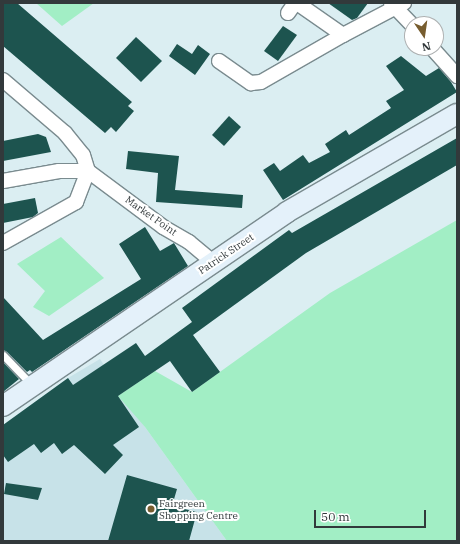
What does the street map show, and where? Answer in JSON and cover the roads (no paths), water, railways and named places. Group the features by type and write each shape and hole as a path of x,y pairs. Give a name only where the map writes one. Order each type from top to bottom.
{"main road":[{"name":"Patrick Street","path":"3,406 287,212 457,114"}],"street":[{"path":"219,61 251,83 261,82 397,5 405,16"},
{"path":"293,6 343,35"},
{"path":"439,56 457,76"},
{"path":"3,80 65,133 83,155 88,171 76,202 3,243"},
{"path":"3,182 59,171 88,171"},
{"name":"Market Point","path":"88,171 163,227 189,242 213,262"}],"lane":[{"path":"3,355 33,386"}],"place":[{"name":"Fairgreen Shopping Centre","path":"151,509"}]}
